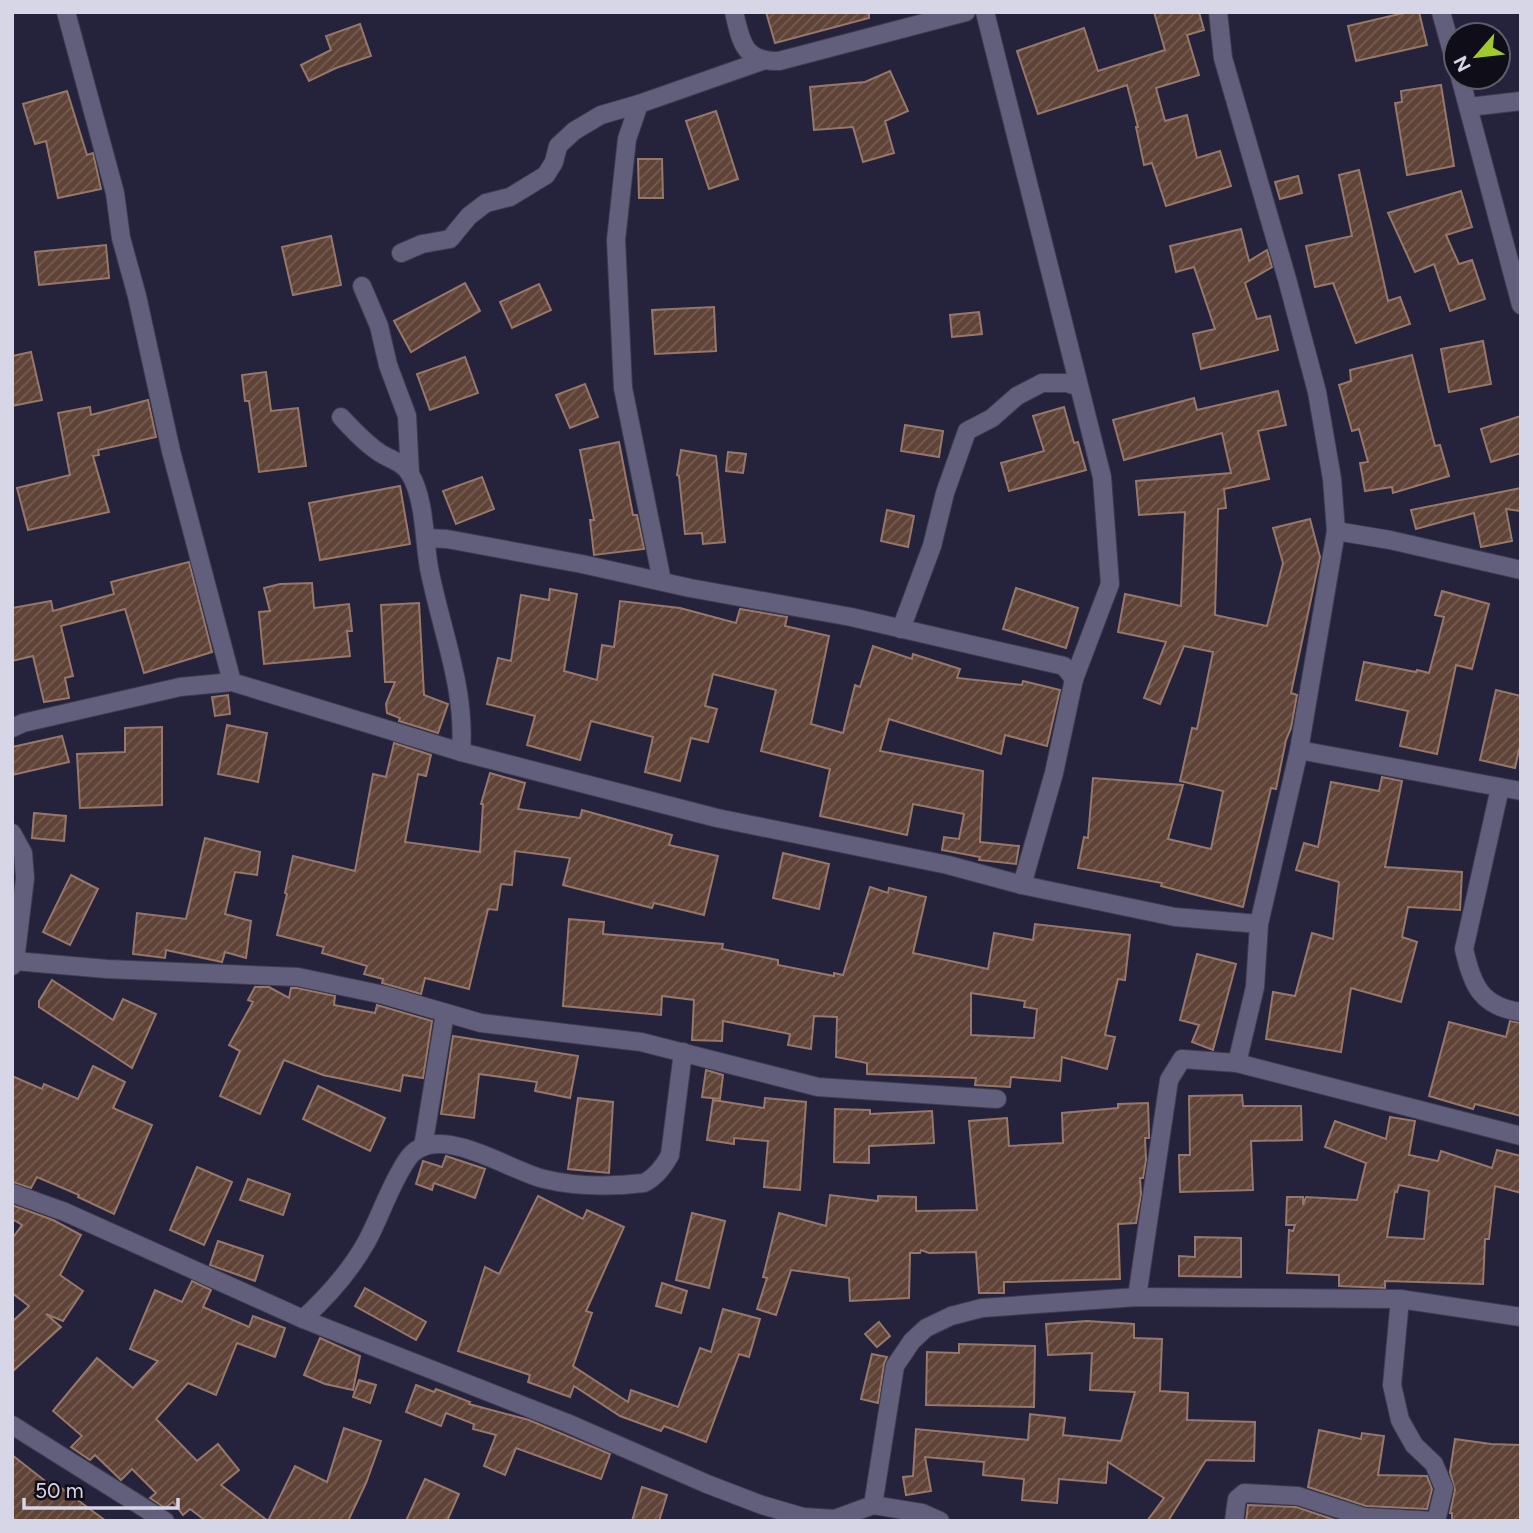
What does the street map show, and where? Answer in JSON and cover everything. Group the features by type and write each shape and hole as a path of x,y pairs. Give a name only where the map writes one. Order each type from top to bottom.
{"street":[{"path":"66,12 115,193 121,238 137,296 171,451 232,682"},
{"path":"734,12 744,45 753,56 762,61"},
{"path":"401,253 422,244 450,239 470,216 486,203 510,197 546,175 554,162 558,146 574,131 601,115 762,61 779,61 966,12"},
{"path":"985,12 1102,477 1110,584 1074,679 1054,773 1022,885"},
{"path":"1218,12 1223,58 1317,392 1332,479 1336,531 1299,750 1259,924 1255,986 1237,1063"},
{"path":"1464,91 1502,243 1521,305"},
{"path":"1469,107 1521,101"},
{"path":"639,104 627,139 616,240 623,388 662,581"},
{"path":"362,286 379,326 388,365 407,416 410,474 417,494 429,567 457,679 463,727 461,752"},
{"path":"901,629 932,546 945,493 967,431 992,418 1017,396 1042,383 1067,383 1079,387"},
{"path":"341,417 364,441 399,462 410,474"},
{"path":"1336,531 1390,540 1521,570"},
{"path":"426,538 447,539 582,564 901,629 1064,666 1074,679"},
{"path":"12,728 23,723 180,687 232,682 461,752 717,818 947,865 1022,885 1175,918 1259,924"},
{"path":"1299,750 1521,791"},
{"path":"1500,788 1464,949 1468,969 1486,999 1503,1010 1521,1012"},
{"path":"12,833 23,853 25,878 14,964 298,977 384,995 481,1023 641,1042 818,1087 997,1099"},
{"path":"423,1147 445,1013"},
{"path":"303,1319 332,1293 366,1243 407,1158 433,1143 469,1150 541,1179 586,1187 644,1183 651,1180 670,1155 683,1052"},
{"path":"1137,1297 1169,1080 1182,1059 1237,1063 1521,1136"},
{"path":"12,1192 65,1212 303,1319 567,1423 762,1505 803,1517 835,1519 873,1505 922,1513 940,1521"},
{"path":"873,1505 895,1366 912,1341 926,1328 951,1316 982,1308 1137,1297 1400,1299 1521,1317"},
{"path":"1234,1521 1237,1500 1244,1493 1298,1496 1364,1517 1435,1521 1444,1488 1434,1464 1414,1445 1400,1420 1392,1385 1400,1299"},
{"path":"12,1425 165,1521"}],"building":[{"path":"766,12 869,12 869,18 775,43"},
{"path":"1154,12 1199,12 1204,30 1187,35 1199,75 1156,88 1165,121 1187,115 1197,158 1220,151 1231,186 1166,206 1152,163 1144,165 1127,85 1038,114 1017,51 1084,28 1098,71 1165,50"},
{"path":"1408,12 1419,12 1427,45 1356,61 1348,26"},
{"path":"360,24 371,56 309,81 301,65 331,50 326,36"},
{"path":"890,71 908,111 885,121 894,153 863,162 853,127 814,130 810,87 865,82"},
{"path":"1441,85 1454,166 1407,175 1395,103 1402,102 1401,91"},
{"path":"67,91 87,155 93,153 101,189 58,198 46,141 35,144 23,104"},
{"path":"716,111 738,179 709,189 686,121"},
{"path":"638,159 662,159 663,198 639,198"},
{"path":"1359,170 1388,301 1400,297 1410,324 1356,343 1333,283 1315,287 1306,246 1352,236 1339,175"},
{"path":"1298,176 1302,193 1280,199 1275,182"},
{"path":"1461,191 1472,227 1446,235 1459,264 1472,260 1485,299 1450,311 1434,264 1415,272 1388,213"},
{"path":"1241,229 1249,261 1267,250 1272,267 1245,283 1257,319 1270,316 1278,350 1201,369 1193,334 1215,329 1194,267 1176,272 1170,246"},
{"path":"331,236 341,285 293,295 282,247"},
{"path":"106,245 109,278 39,285 35,252"},
{"path":"465,283 480,311 411,352 394,321"},
{"path":"539,284 551,310 512,328 500,302"},
{"path":"714,307 716,351 655,354 652,310"},
{"path":"979,312 982,334 952,337 950,315"},
{"path":"1483,341 1491,384 1449,392 1441,349"},
{"path":"31,352 42,400 12,406 12,356"},
{"path":"1412,355 1435,446 1440,445 1449,476 1393,493 1392,487 1365,491 1360,463 1368,462 1359,429 1352,431 1339,385 1351,381 1350,370"},
{"path":"465,357 478,393 430,410 417,374"},
{"path":"266,372 271,411 298,408 306,466 259,472 249,401 245,401 242,375"},
{"path":"585,384 598,417 570,428 556,395"},
{"path":"1278,391 1286,425 1258,431 1269,479 1224,489 1226,508 1218,509 1215,615 1267,626 1283,563 1273,528 1310,519 1320,557 1291,693 1297,695 1291,728 1276,789 1271,788 1243,907 1161,886 1162,883 1078,868 1084,837 1088,838 1093,778 1183,785 1168,839 1211,849 1223,791 1180,781 1192,728 1197,729 1213,652 1184,646 1160,704 1144,698 1166,642 1118,632 1125,594 1181,606 1185,512 1139,515 1136,481 1231,473 1222,433 1124,460 1113,420 1194,398 1197,410"},
{"path":"148,400 156,437 98,450 99,455 93,456 109,512 28,530 17,488 70,475 58,413 90,407 91,415"},
{"path":"1064,407 1074,443 1078,442 1086,470 1009,491 1001,463 1044,451 1033,416"},
{"path":"1521,416 1521,453 1491,462 1481,429"},
{"path":"905,425 943,431 939,457 901,451"},
{"path":"619,442 633,515 637,515 644,549 594,555 590,520 594,520 580,450"},
{"path":"681,450 716,456 725,542 703,544 702,533 685,534 677,475"},
{"path":"728,452 746,454 743,473 726,471"},
{"path":"482,477 494,509 456,524 443,491"},
{"path":"400,486 410,544 320,560 309,503"},
{"path":"1521,488 1521,511 1506,509 1512,541 1481,547 1474,513 1416,529 1411,510"},
{"path":"887,510 914,516 908,547 881,541"},
{"path":"189,562 212,652 144,673 125,609 61,626 73,676 65,678 69,698 44,702 33,656 12,661 12,608 51,601 53,611 114,594 111,582"},
{"path":"312,583 314,608 349,604 352,631 347,631 350,656 264,664 259,612 270,611 264,588 280,584"},
{"path":"1016,588 1078,608 1066,648 1003,629"},
{"path":"550,589 577,594 564,671 597,680 602,645 614,647 620,601 680,608 736,623 740,609 787,617 785,626 829,636 811,724 843,733 855,685 860,687 873,646 912,659 913,654 960,669 957,678 1022,685 1023,681 1060,690 1047,746 1005,735 1001,754 889,719 880,751 983,771 980,842 1019,846 1016,864 979,860 980,857 942,850 944,837 959,839 964,814 913,804 907,835 820,816 830,769 761,751 776,690 713,674 705,706 717,709 708,742 691,738 680,781 645,772 653,737 591,721 580,760 527,745 535,716 487,704 498,658 511,661 521,595 549,600"},
{"path":"1442,591 1489,604 1472,669 1456,665 1437,754 1400,746 1408,711 1356,700 1364,662 1429,673 1444,617 1435,615"},
{"path":"419,603 424,695 448,704 438,733 399,721 400,718 387,713 386,704 395,682 385,682 381,605"},
{"path":"1496,690 1521,696 1521,741 1515,768 1480,760"},
{"path":"228,695 230,714 215,716 212,697"},
{"path":"227,725 267,733 258,782 218,774"},
{"path":"162,727 162,805 80,808 77,754 125,752 125,728"},
{"path":"62,736 69,762 12,775 12,747"},
{"path":"394,743 431,755 426,776 418,774 405,842 480,852 481,804 490,773 525,783 518,809 580,818 582,810 672,835 669,845 718,856 704,915 654,903 652,908 563,885 570,858 515,851 512,885 501,884 497,910 488,909 469,989 425,978 421,994 382,983 383,979 364,974 367,966 322,953 324,947 277,935 293,856 355,871 373,774 386,777"},
{"path":"1382,777 1402,781 1385,867 1462,872 1460,910 1408,907 1402,937 1417,942 1401,1002 1351,988 1341,1052 1266,1039 1273,992 1295,996 1312,933 1333,939 1339,882 1296,870 1304,843 1318,847 1331,782 1379,791"},
{"path":"34,813 66,816 64,841 32,838"},
{"path":"205,838 260,852 257,875 235,872 225,914 251,921 246,958 225,952 222,962 166,950 165,958 133,954 137,913 186,919"},
{"path":"783,853 829,864 819,909 773,898"},
{"path":"71,875 98,889 70,945 43,932"},
{"path":"870,887 888,893 889,888 926,897 913,953 988,969 994,933 1033,940 1035,924 1130,935 1125,980 1118,979 1105,1035 1115,1037 1107,1069 1062,1057 1060,1081 1011,1077 1010,1087 975,1085 976,1078 867,1074 867,1063 836,1057 837,1017 814,1016 811,1049 788,1045 790,1034 723,1021 722,1041 692,1040 694,1000 662,996 661,1015 563,1006 569,919 604,922 603,934 723,944 722,949 778,960 778,965 834,976 834,973 843,975","holes":["971,993 1025,1001 1024,1007 1037,1009 1034,1038 971,1035"]},
{"path":"1197,954 1236,964 1213,1050 1192,1042 1199,1025 1180,1020"},
{"path":"52,980 113,1020 123,999 156,1014 132,1068 39,1007 39,1001"},
{"path":"255,987 269,987 289,998 291,988 297,988 335,996 334,1005 375,1013 377,1005 432,1021 423,1078 403,1075 400,1091 323,1075 284,1060 260,1114 220,1096 240,1051 229,1045 253,1002 248,1000"},
{"path":"1510,1021 1521,1023 1521,1116 1475,1104 1473,1109 1429,1096 1449,1022 1506,1037"},
{"path":"453,1036 578,1056 570,1098 535,1091 537,1082 479,1074 474,1118 441,1114"},
{"path":"93,1066 125,1082 113,1108 152,1125 114,1214 37,1177 31,1188 12,1182 12,1076 42,1089 44,1084 78,1099"},
{"path":"706,1070 723,1075 720,1099 702,1097"},
{"path":"318,1086 385,1118 370,1151 303,1119"},
{"path":"1242,1095 1243,1106 1301,1106 1302,1140 1251,1141 1253,1190 1180,1192 1179,1155 1190,1155 1189,1096"},
{"path":"578,1098 613,1102 609,1173 568,1169"},
{"path":"765,1098 806,1102 800,1190 764,1187 768,1141 734,1138 734,1144 707,1140 713,1100 764,1108"},
{"path":"1148,1103 1149,1138 1145,1138 1146,1160 1143,1178 1140,1178 1141,1194 1136,1223 1118,1224 1120,1279 1004,1282 1004,1293 979,1293 976,1252 929,1253 921,1250 920,1253 910,1253 909,1298 850,1301 849,1278 791,1270 776,1315 757,1309 767,1278 763,1277 779,1213 826,1226 830,1195 878,1201 878,1196 916,1197 916,1211 977,1210 969,1121 1007,1118 1009,1146 1063,1143 1062,1113 1118,1108 1118,1104"},
{"path":"835,1109 870,1110 870,1114 932,1111 934,1143 869,1146 869,1163 834,1162"},
{"path":"1390,1117 1415,1121 1409,1155 1438,1161 1441,1151 1492,1168 1497,1150 1521,1156 1521,1193 1495,1186 1489,1239 1485,1239 1483,1284 1385,1281 1385,1288 1339,1286 1339,1275 1287,1273 1289,1230 1293,1231 1295,1225 1286,1225 1287,1197 1303,1197 1303,1205 1306,1197 1357,1200 1366,1163 1325,1147 1335,1121 1386,1139","holes":["1399,1185 1429,1191 1424,1239 1387,1237 1395,1191 1397,1192"]},
{"path":"446,1156 485,1169 475,1198 434,1183 432,1190 416,1184 423,1161 442,1167"},
{"path":"197,1167 232,1182 204,1245 170,1230"},
{"path":"248,1179 290,1194 283,1215 240,1200"},
{"path":"538,1196 583,1219 587,1210 624,1227 586,1311 592,1313 573,1366 628,1402 631,1390 678,1407 700,1348 711,1352 723,1309 760,1319 749,1357 739,1354 706,1442 664,1426 661,1431 620,1416 574,1386 570,1397 528,1382 530,1375 458,1351 485,1267 499,1274"},
{"path":"12,1205 53,1220 81,1235 60,1275 83,1291 63,1321 46,1314 61,1327 12,1372 12,1322 29,1306 12,1293 12,1239 22,1225 14,1220 12,1223"},
{"path":"692,1213 725,1221 709,1288 676,1280"},
{"path":"1195,1237 1241,1238 1241,1277 1179,1276 1179,1256 1195,1257"},
{"path":"218,1241 263,1256 255,1281 210,1265"},
{"path":"192,1281 211,1290 203,1307 249,1327 253,1316 285,1328 275,1357 237,1343 216,1395 188,1383 156,1419 197,1461 218,1444 239,1470 221,1485 268,1521 206,1521 190,1509 183,1515 173,1502 165,1508 150,1498 156,1493 132,1469 121,1480 95,1455 90,1460 71,1447 82,1436 53,1411 97,1358 133,1388 158,1361 130,1349 155,1290 182,1302"},
{"path":"662,1283 687,1291 681,1313 656,1306"},
{"path":"365,1288 426,1322 416,1340 355,1306"},
{"path":"1087,1321 1134,1324 1134,1338 1162,1339 1160,1391 1188,1393 1187,1420 1255,1422 1254,1461 1206,1460 1168,1521 1147,1521 1164,1498 1108,1462 1106,1483 1059,1479 1057,1503 1022,1500 1024,1479 983,1475 984,1462 925,1457 931,1491 906,1495 903,1477 913,1476 916,1429 1028,1440 1030,1414 1065,1418 1063,1435 1121,1441 1135,1392 1090,1390 1092,1353 1048,1355 1046,1324"},
{"path":"879,1322 890,1336 877,1347 865,1334"},
{"path":"320,1338 360,1356 353,1390 325,1384 304,1375"},
{"path":"959,1344 1035,1346 1034,1407 926,1405 927,1352 959,1353"},
{"path":"872,1354 887,1357 878,1403 861,1399"},
{"path":"359,1380 376,1385 370,1403 353,1397"},
{"path":"416,1385 434,1392 436,1389 470,1402 469,1404 529,1420 610,1454 601,1479 516,1448 505,1475 484,1466 496,1435 473,1429 474,1424 446,1413 441,1426 406,1412"},
{"path":"344,1428 381,1441 366,1483 348,1521 268,1521 295,1466 327,1482"},
{"path":"1319,1430 1361,1439 1362,1433 1384,1436 1378,1475 1427,1476 1432,1489 1427,1509 1366,1506 1308,1487"},
{"path":"1455,1439 1521,1445 1521,1521 1452,1521 1450,1513 1455,1490 1450,1472"},
{"path":"12,1455 58,1491 60,1487 106,1521 12,1521"},
{"path":"425,1479 459,1494 447,1521 406,1521"},
{"path":"642,1487 667,1495 659,1521 632,1521"},
{"path":"1248,1505 1296,1507 1338,1521 1246,1521"}]}
